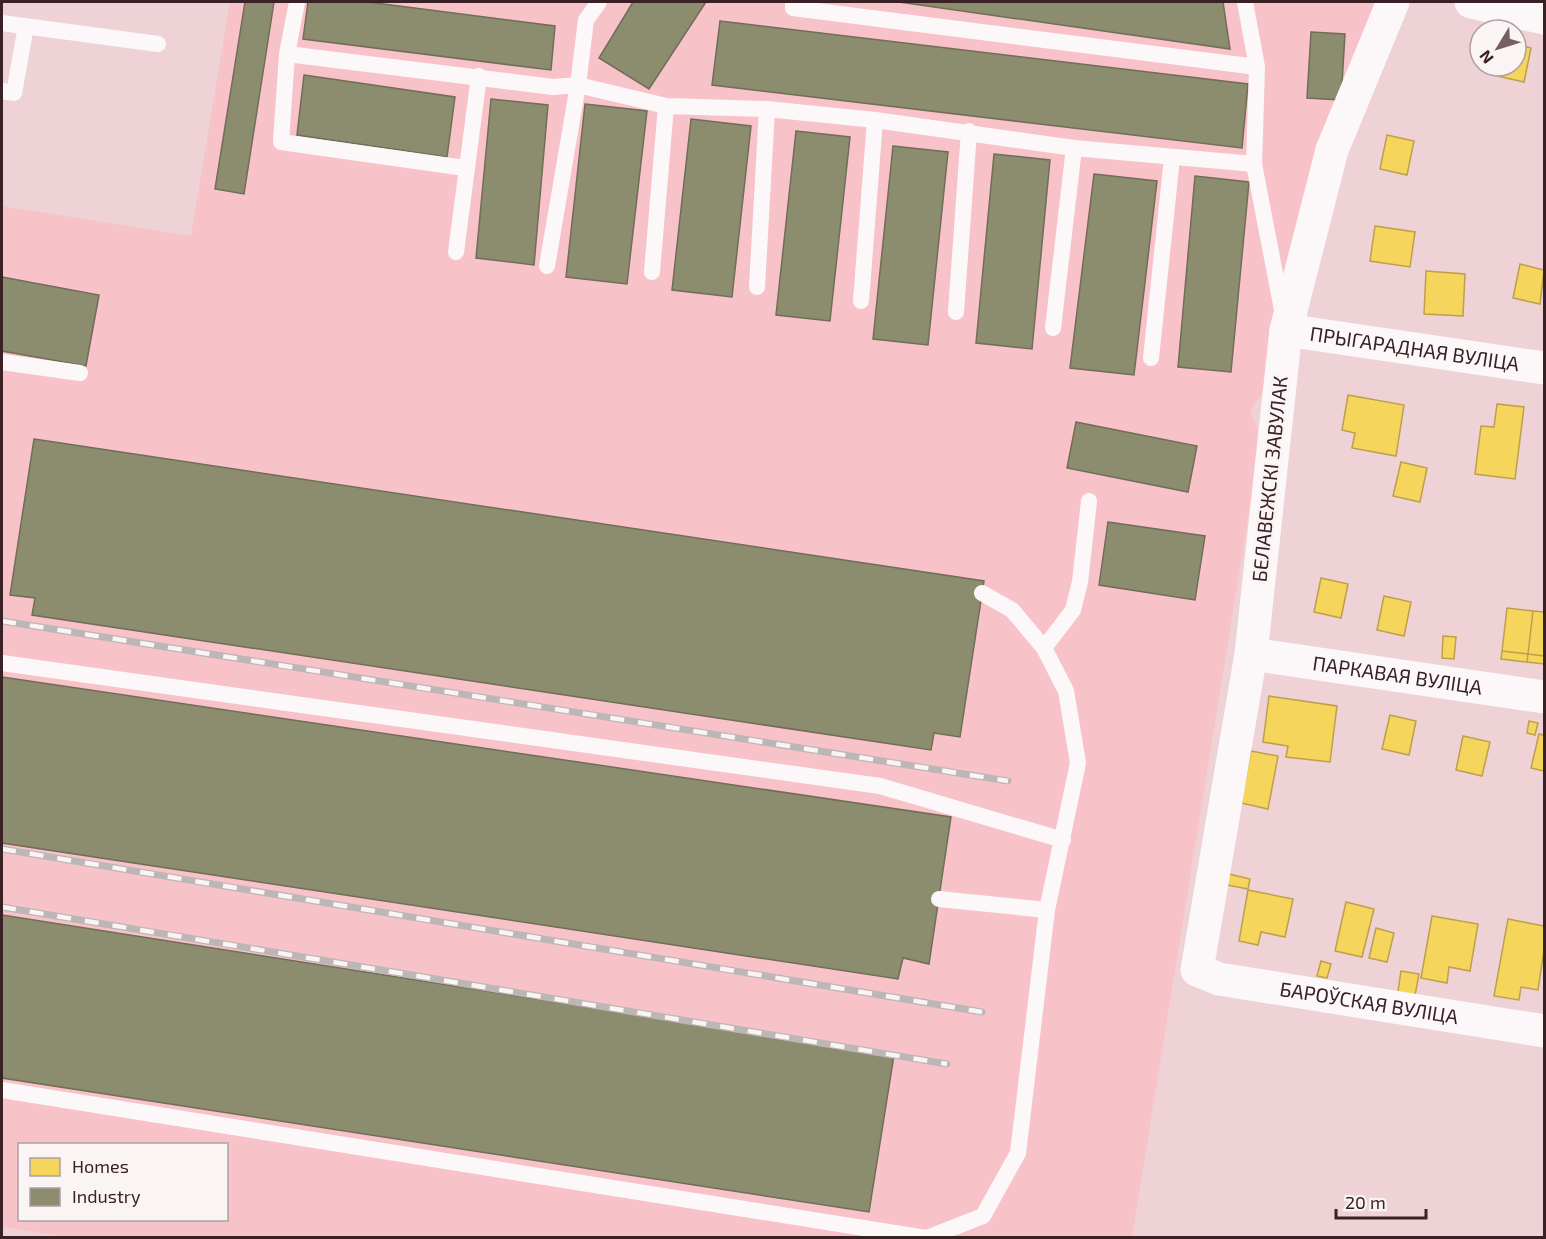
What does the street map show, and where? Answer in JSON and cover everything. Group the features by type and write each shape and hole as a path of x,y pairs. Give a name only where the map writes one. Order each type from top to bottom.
{"street":[{"name":"БЕЛАВЕЖСКІ ЗАВУЛАК","path":"1197,970 1251,654 1286,330 1332,150 1393,2"},
{"path":"1472,2 1545,18"},
{"name":"ПРЫГАРАДНАЯ ВУЛІЦА","path":"1286,330 1545,368"},
{"name":"ПАРКАВАЯ ВУЛІЦА","path":"1251,654 1545,697"},
{"name":"БАРОЎСКАЯ ВУЛІЦА","path":"1197,970 1219,979 1545,1031"}],"lane":[{"path":"297,2 288,54 281,142 465,168"},
{"path":"547,266 578,85 586,20 599,2"},
{"path":"793,2 793,8 1257,67"},
{"path":"1245,2 1257,67 1254,164 1286,330"},
{"path":"2,23 158,44"},
{"path":"2,91 14,93 26,26"},
{"path":"288,54 553,87 578,85 666,106 767,109 969,131 1074,148 1254,164"},
{"path":"456,252 465,168 479,76"},
{"path":"652,272 666,106"},
{"path":"758,287 767,109"},
{"path":"861,301 875,120"},
{"path":"956,312 969,131"},
{"path":"1053,328 1074,148"},
{"path":"1150,358 1172,158"},
{"path":"2,362 80,373"},
{"path":"1044,648 1073,610 1080,582 1089,501"},
{"path":"2,1090 927,1238 983,1216 1018,1153 1047,910 1078,763 1066,691 1044,648 1012,610 982,593"},
{"path":"2,663 880,786 1063,840"},
{"path":"939,899 1047,910"}],"shaded area":[{"path":"230,2 1374,2 1288,359 1250,410 1261,438 1132,1237 76,1238 2,1227 2,206 191,236"}],"building: Homes":[{"path":"1528,47 1531,48 1528,63"},
{"path":"1506,78 1525,78 1524,82"},
{"path":"1387,135 1414,141 1407,175 1380,169"},
{"path":"1375,226 1415,232 1410,267 1370,261"},
{"path":"1520,264 1544,270 1540,304 1513,298"},
{"path":"1426,271 1465,274 1463,316 1424,314"},
{"path":"1348,395 1404,405 1396,456 1352,448 1355,433 1342,430"},
{"path":"1497,404 1524,407 1515,479 1475,474 1481,426 1494,427"},
{"path":"1401,462 1427,468 1420,502 1393,496"},
{"path":"1321,578 1348,584 1341,618 1314,612"},
{"path":"1384,596 1411,602 1404,636 1377,630"},
{"path":"1507,608 1533,611 1528,654 1502,651"},
{"path":"1533,611 1544,612 1544,656 1528,654"},
{"path":"1443,636 1456,637 1454,659 1442,658"},
{"path":"1502,651 1528,654 1527,662 1501,659"},
{"path":"1528,654 1544,656 1544,664 1527,662"},
{"path":"1269,696 1337,706 1330,762 1286,757 1288,746 1263,742"},
{"path":"1390,715 1416,721 1409,755 1382,749"},
{"path":"1529,721 1538,723 1535,735 1527,733"},
{"path":"1539,734 1544,735 1544,771 1531,768"},
{"path":"1463,736 1490,742 1482,776 1456,770"},
{"path":"1251,751 1278,756 1268,809 1241,803"},
{"path":"1229,874 1250,879 1248,889 1227,885"},
{"path":"1248,890 1293,899 1285,937 1261,932 1258,945 1239,941"},
{"path":"1346,902 1374,909 1362,957 1335,951"},
{"path":"1432,916 1478,924 1470,971 1449,967 1447,983 1421,978"},
{"path":"1508,919 1544,926 1544,950 1538,990 1521,987 1519,1000 1494,996"},
{"path":"1376,928 1394,933 1387,962 1369,958"},
{"path":"1321,961 1331,964 1327,978 1317,976"},
{"path":"1401,971 1419,974 1414,1001 1397,998"}],"building: Industry":[{"path":"245,2 274,2 244,194 215,189"},
{"path":"308,2 368,2 555,26 551,70 303,39"},
{"path":"633,2 706,2 649,89 599,58"},
{"path":"899,2 1223,2 1230,49"},
{"path":"720,21 1248,84 1242,148 712,85"},
{"path":"1311,32 1345,34 1341,100 1307,98"},
{"path":"304,75 455,97 447,157 297,135"},
{"path":"491,99 548,105 534,265 476,258"},
{"path":"585,104 647,111 627,284 566,277"},
{"path":"691,119 751,126 732,297 672,290"},
{"path":"796,131 850,137 830,321 776,315"},
{"path":"893,146 948,152 928,345 873,339"},
{"path":"994,154 1050,160 1032,349 976,343"},
{"path":"1094,174 1157,181 1134,375 1070,368"},
{"path":"1195,176 1249,182 1231,372 1178,367"},
{"path":"2,277 99,295 86,366 2,351"},
{"path":"1076,422 1197,446 1188,492 1067,468"},
{"path":"34,439 984,581 960,737 934,733 931,750 32,615 35,598 10,595"},
{"path":"1108,522 1205,536 1195,600 1099,585"},
{"path":"2,677 951,817 929,964 903,958 898,979 2,843"},
{"path":"2,915 894,1055 869,1212 2,1078"}],"railway":[{"path":"2,621 1008,781"},
{"path":"2,849 982,1012"},
{"path":"2,907 947,1064"}]}
